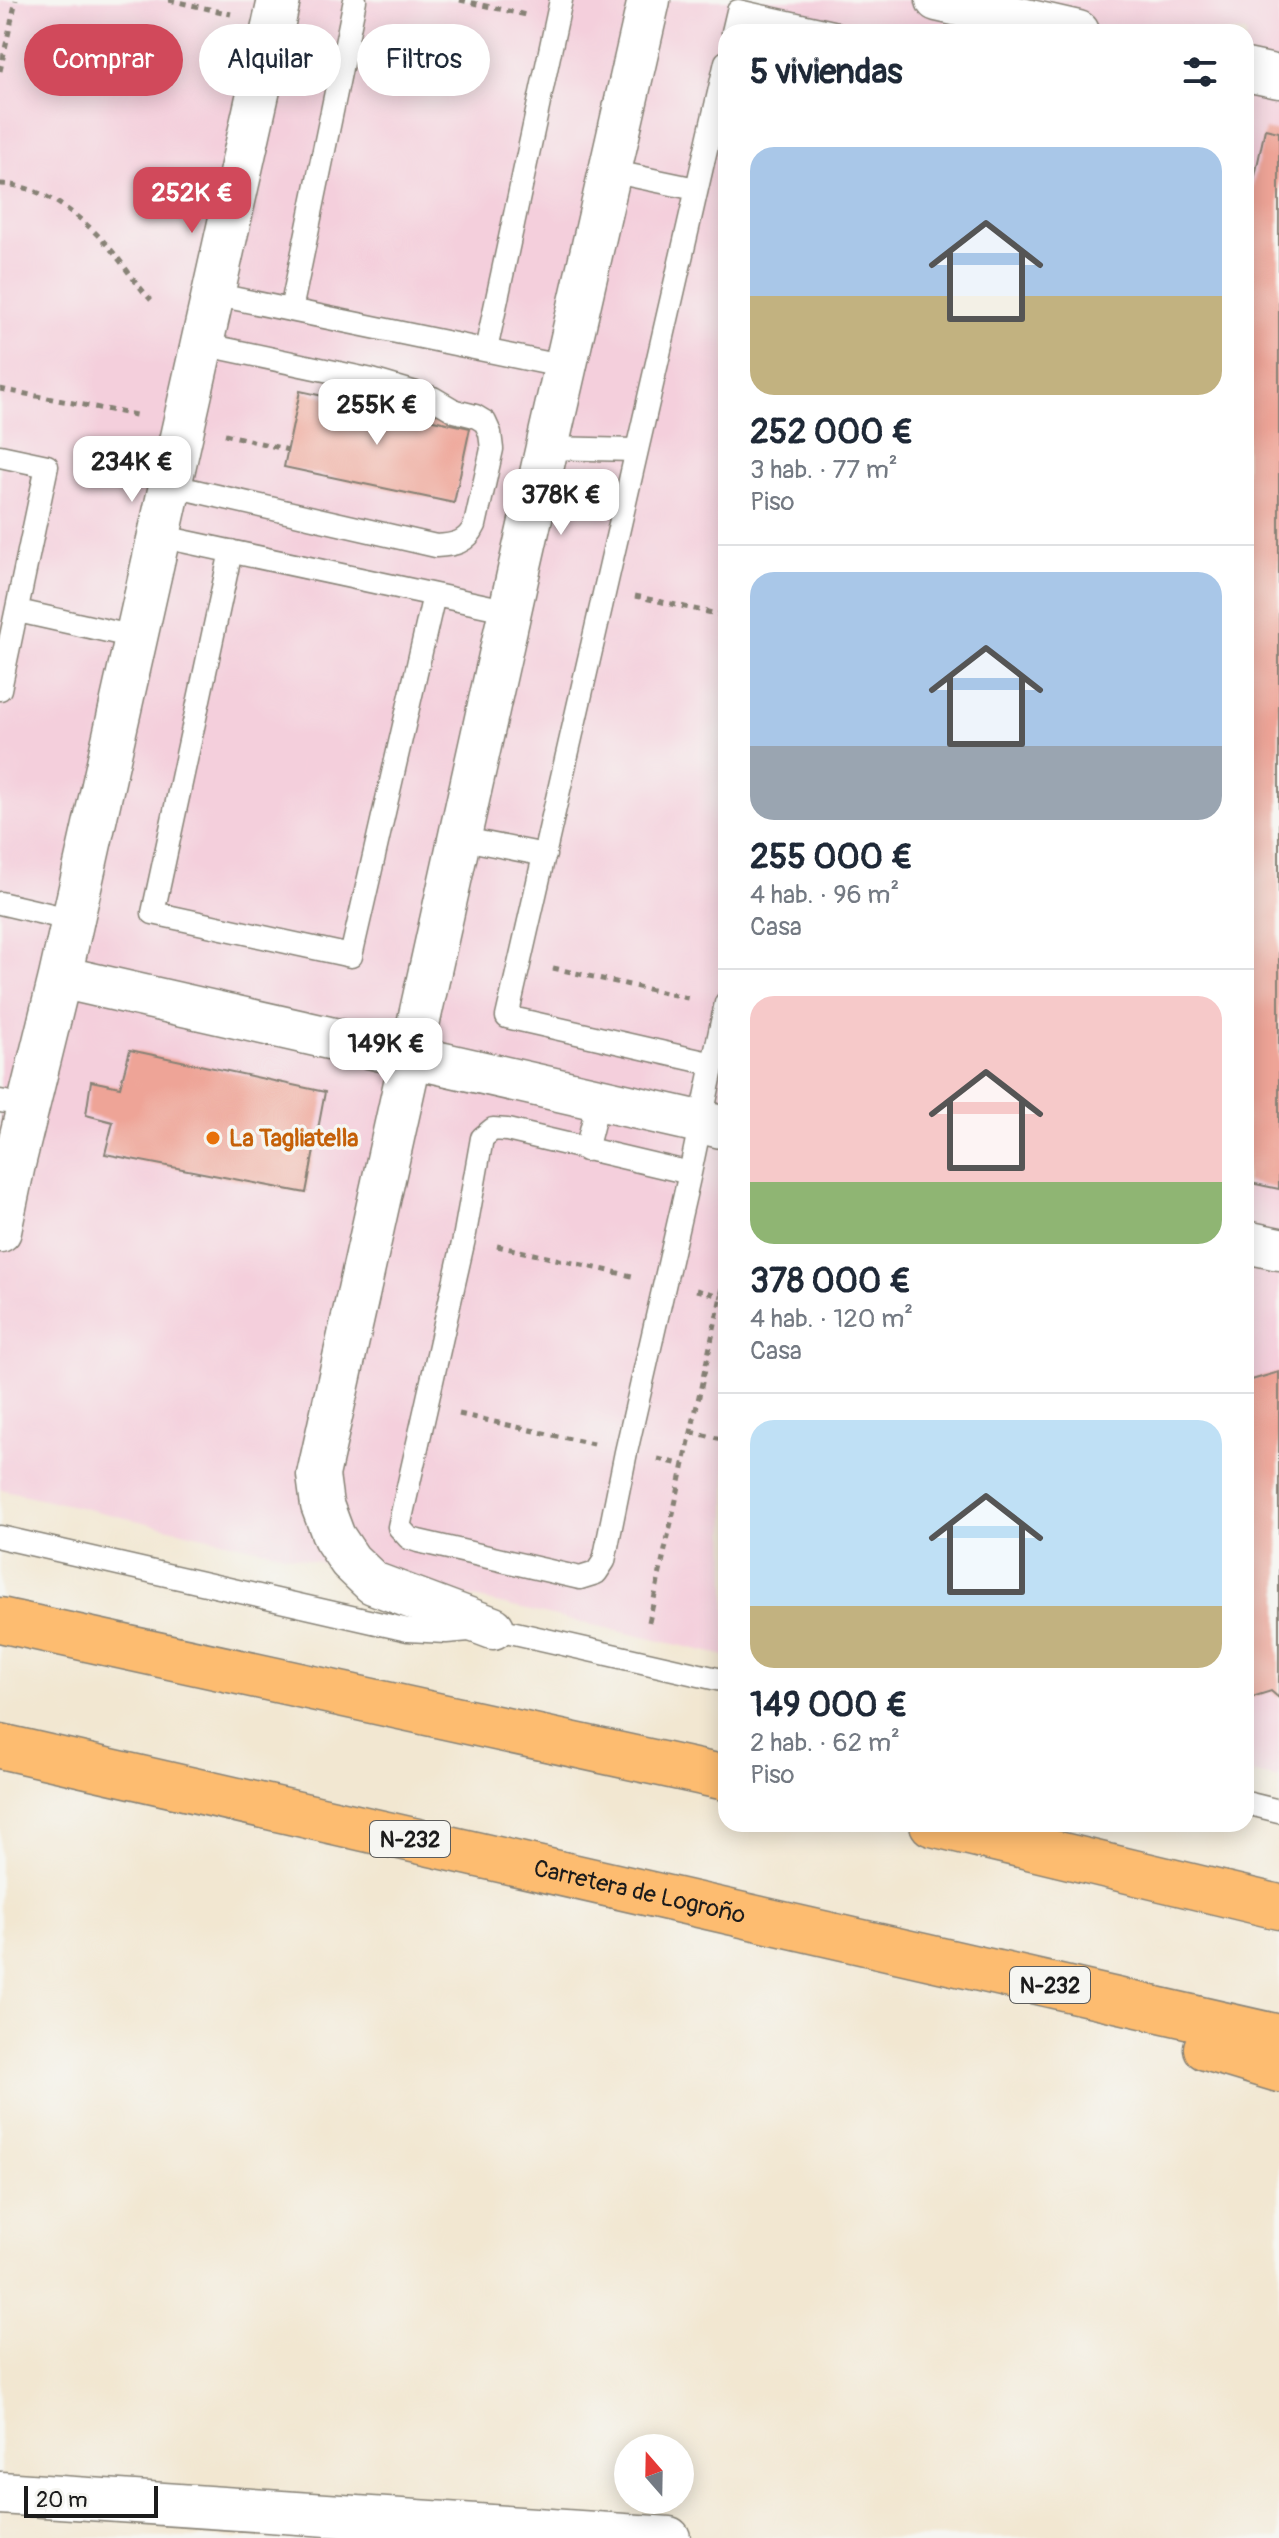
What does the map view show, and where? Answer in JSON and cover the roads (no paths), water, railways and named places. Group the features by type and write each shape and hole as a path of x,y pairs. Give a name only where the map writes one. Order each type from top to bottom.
{"highway":[{"path":"0,1620 718,1776"},
{"name":"Carretera de Logroño","path":"0,1746 1279,2037"},
{"path":"965,1832 1279,1907"},
{"path":"990,1832 1279,1888"},
{"path":"821,1933 1279,2070"}],"street":[{"path":"0,1231 14,1104 60,977 279,0"},
{"path":"493,1628 373,1583 350,1561 334,1537 322,1505 318,1475 649,0"},
{"path":"937,0 1043,24"},
{"path":"1254,72 1279,77"},
{"path":"60,977 713,1125"},
{"path":"1254,1244 1279,1249"},
{"path":"0,2493 669,2538"}],"lane":[{"path":"291,310 355,0"},
{"path":"486,350 561,0"},
{"path":"735,24 738,11 797,24"},
{"path":"713,1064 507,1017 718,96"},
{"path":"610,171 696,189"},
{"path":"213,294 566,367"},
{"path":"169,485 436,546 463,542 471,535 475,525 492,449 485,422 455,411 433,398 372,380 202,344"},
{"path":"548,448 635,450"},
{"path":"0,456 47,466 0,689"},
{"path":"159,536 510,611"},
{"path":"231,551 153,913 351,956 434,595"},
{"path":"18,611 135,637"},
{"path":"459,838 545,855"},
{"path":"0,903 73,920"},
{"path":"690,1173 507,1130 493,1129 482,1138 464,1239 399,1527 409,1538 580,1578 596,1573 604,1561 690,1173 713,1125 713,1064 718,1041"},
{"path":"586,1150 599,1099"},
{"path":"0,1537 408,1630 446,1632 493,1628 718,1679"},
{"path":"1254,1805 1279,1811"}],"place":[{"name":"La Tagliatella","path":"213,1138"}]}
